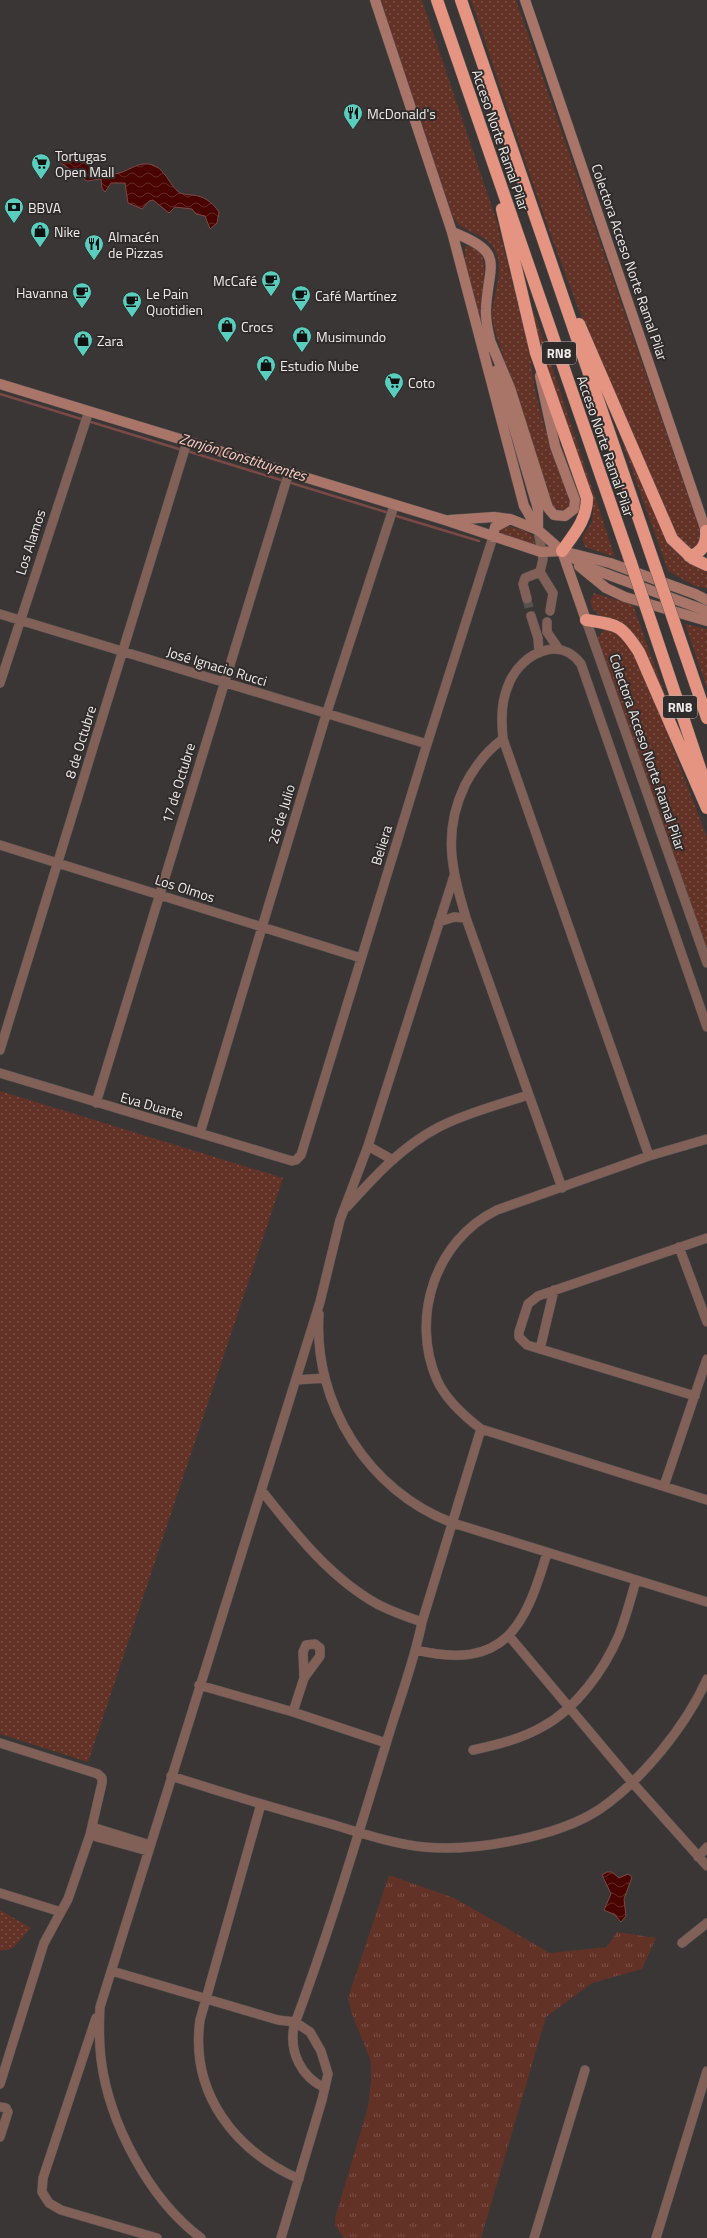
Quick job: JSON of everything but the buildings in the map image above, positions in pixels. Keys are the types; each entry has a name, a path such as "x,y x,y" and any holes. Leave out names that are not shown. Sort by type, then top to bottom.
{"highway":[{"name":"Acceso Norte Ramal Pilar","path":"437,0 631,563 707,789"},
{"name":"Acceso Norte Ramal Pilar","path":"461,0 707,718"},
{"path":"486,144 536,353 587,498 587,510 583,521 562,551"},
{"path":"553,270 583,333 672,539 689,556 707,565"},
{"path":"689,556 701,551 705,545 707,532"},
{"path":"586,620 615,624 622,628 630,639 642,660 707,808"}],"street":[{"path":"375,0 452,232 477,332 524,506 538,530 590,576 613,591 625,597 707,621"},
{"name":"Colectora Acceso Norte Ramal Pilar","path":"525,0 707,532"},
{"path":"452,232 476,243 486,252 491,262 486,315 490,343 500,385 538,509 538,530 542,559 540,572 553,593 550,611"},
{"path":"490,343 510,388 548,508 554,515 566,516 574,508 575,500 550,427 536,353"},
{"path":"0,384 86,417 187,443 288,474 392,511 445,520 541,552 562,551 610,563 695,594 707,600"},
{"name":"Los Alamos","path":"0,683 19,620 86,417"},
{"name":"8 de Octubre","path":"0,1050 187,443"},
{"name":"17 de Octubre","path":"96,1103 288,474"},
{"name":"26 de Julio","path":"200,1133 326,715 392,511"},
{"path":"445,520 494,517 510,519 538,530"},
{"path":"493,537 495,527 510,519"},
{"name":"Beliera","path":"296,1160 301,1155 427,744 493,537"},
{"path":"562,551 590,568 707,611"},
{"name":"Colectora Acceso Norte Ramal Pilar","path":"562,551 707,963"},
{"path":"527,599 523,584 525,578 540,572"},
{"name":"José Ignacio Rucci","path":"0,614 326,715 427,744"},
{"path":"531,616 538,638 539,653"},
{"path":"547,622 547,632 558,648"},
{"path":"650,1156 503,738 502,703 509,681 522,663 539,653 558,648 568,651 576,656 584,672 707,1027"},
{"path":"503,738 481,758 459,798 451,832 454,876 466,918 562,1188"},
{"name":"Los Olmos","path":"0,845 361,958"},
{"path":"157,2238 61,2210 49,2203 42,2192 43,2178 112,1971 199,1685 262,1491 320,1302 343,1211 368,1146 454,876"},
{"path":"439,922 454,917 466,918"},
{"name":"Eva Duarte","path":"0,1073 292,1161 296,1160"},
{"path":"343,1211 370,1181 413,1143 439,1127 457,1119 528,1095"},
{"path":"707,1139 650,1156 497,1210 478,1221 456,1240 445,1256 437,1272 432,1288 427,1323 430,1362 438,1381 452,1403 481,1429 707,1500"},
{"path":"368,1146 393,1160"},
{"path":"695,1396 527,1345 519,1336 520,1326 528,1304 532,1299 554,1290 707,1238"},
{"path":"679,1247 707,1322"},
{"path":"540,1349 554,1290"},
{"path":"320,1302 320,1337 325,1378 348,1436 372,1469 414,1505 431,1515 453,1523 707,1602"},
{"path":"664,1486 707,1359"},
{"path":"296,1380 325,1378"},
{"path":"325,2088 308,2077 299,2064 294,2051 292,2035 295,2022 360,1833 481,1429"},
{"path":"262,1491 294,1531 333,1570 378,1604 422,1622"},
{"path":"416,1650 432,1654 460,1655 486,1651 498,1645 518,1626 531,1602 547,1553"},
{"path":"473,1750 491,1746 531,1732 552,1721 568,1706 599,1672 611,1651 624,1621 636,1580"},
{"path":"509,1636 631,1781 707,1866"},
{"path":"293,1712 304,1678"},
{"path":"171,1776 360,1833 423,1847 457,1848 523,1838 560,1828 599,1809 631,1781 677,1731 690,1713 707,1679"},
{"path":"199,1685 293,1712 386,1743"},
{"path":"0,1743 98,1774 102,1778 91,1831 68,1899 44,1943 0,2084"},
{"path":"261,1804 205,1998 198,2035 199,2055 208,2088 217,2110 228,2126 260,2158 279,2170 299,2179"},
{"path":"91,1831 149,1848"},
{"path":"698,1857 707,1847"},
{"path":"0,1893 61,1912"},
{"path":"682,1943 707,1923"},
{"path":"112,1971 278,2020 295,2022 310,2032 321,2051 328,2074 281,2238"},
{"path":"100,2007 101,2058 110,2101 121,2129 146,2176 158,2193 175,2213 201,2238"},
{"path":"534,2238 585,2070"},
{"path":"656,2238 707,2071"},
{"path":"0,2137 4,2109"}],"green space":[{"path":"380,0 422,0 497,222 529,350 535,390 544,425 570,503 569,508 565,510 554,509 551,503 495,331 492,313 499,271 497,254 489,242 461,226 453,217"},
{"path":"471,0 516,0 699,527 699,543 695,547 689,548 676,536 587,330 548,225"},
{"path":"465,246 474,248 480,252 483,259 484,276 481,308 482,329 465,266"},
{"path":"534,312 615,557 585,547 582,538 592,522 593,510 547,375 531,315"},
{"path":"618,430 667,537 679,554 694,564 707,570 707,588 695,586 668,571"},
{"path":"503,526 519,529 530,534 533,536 535,545 500,534 499,531"},
{"path":"594,593 633,605 685,750 637,642 600,616 593,609 590,602"},
{"path":"685,624 707,629 707,688"},
{"path":"606,628 615,629 630,645 646,678 707,837 707,951 598,646 598,637"},
{"path":"0,1091 283,1178 88,1762 0,1734"},
{"path":"389,1875 454,1898 550,1953 607,1947 617,1932 656,1938 642,1969 592,1983 546,2017 481,2238 344,2238 335,2225 335,2218 368,2107 371,2081 371,2061 352,2014 348,1998"},
{"path":"0,1910 31,1928 13,1948 0,1951"}],"water":[{"path":"70,153 102,172 114,174 144,164 155,166 163,172 172,186 180,193 204,198 211,202 219,212 217,223 210,229 205,216 196,214 192,209 175,207 169,213 153,200 149,201 142,209 128,203 125,183 111,183 105,192 102,188 101,179 87,181 57,160 63,154"},
{"path":"607,1872 612,1872 619,1878 628,1874 632,1877 624,1899 626,1916 621,1922 615,1915 604,1910 611,1894 602,1875"}],"waterway":[{"name":"Zanjón Constituyentes","path":"0,394 182,450"},
{"name":"Zanjón Constituyentes","path":"187,451 284,481"},
{"name":"Zanjón Constituyentes","path":"288,482 389,513"},
{"name":"Zanjón Constituyentes","path":"393,515 479,541"}],"tunnel":[{"path":"527,599 531,616"}],"place":[{"name":"McDonald's","path":"353,130"},
{"name":"Tortugas Open Mall","path":"41,180"},
{"name":"BBVA","path":"14,224"},
{"name":"Nike","path":"40,248"},
{"name":"Almacén de Pizzas","path":"94,261"},
{"name":"McCafé","path":"271,297"},
{"name":"Havanna","path":"82,309"},
{"name":"Café Martínez","path":"301,312"},
{"name":"Le Pain Quotidien","path":"132,318"},
{"name":"Crocs","path":"227,343"},
{"name":"Musimundo","path":"302,353"},
{"name":"Zara","path":"83,357"},
{"name":"Estudio Nube","path":"266,382"},
{"name":"Coto","path":"394,399"}]}
